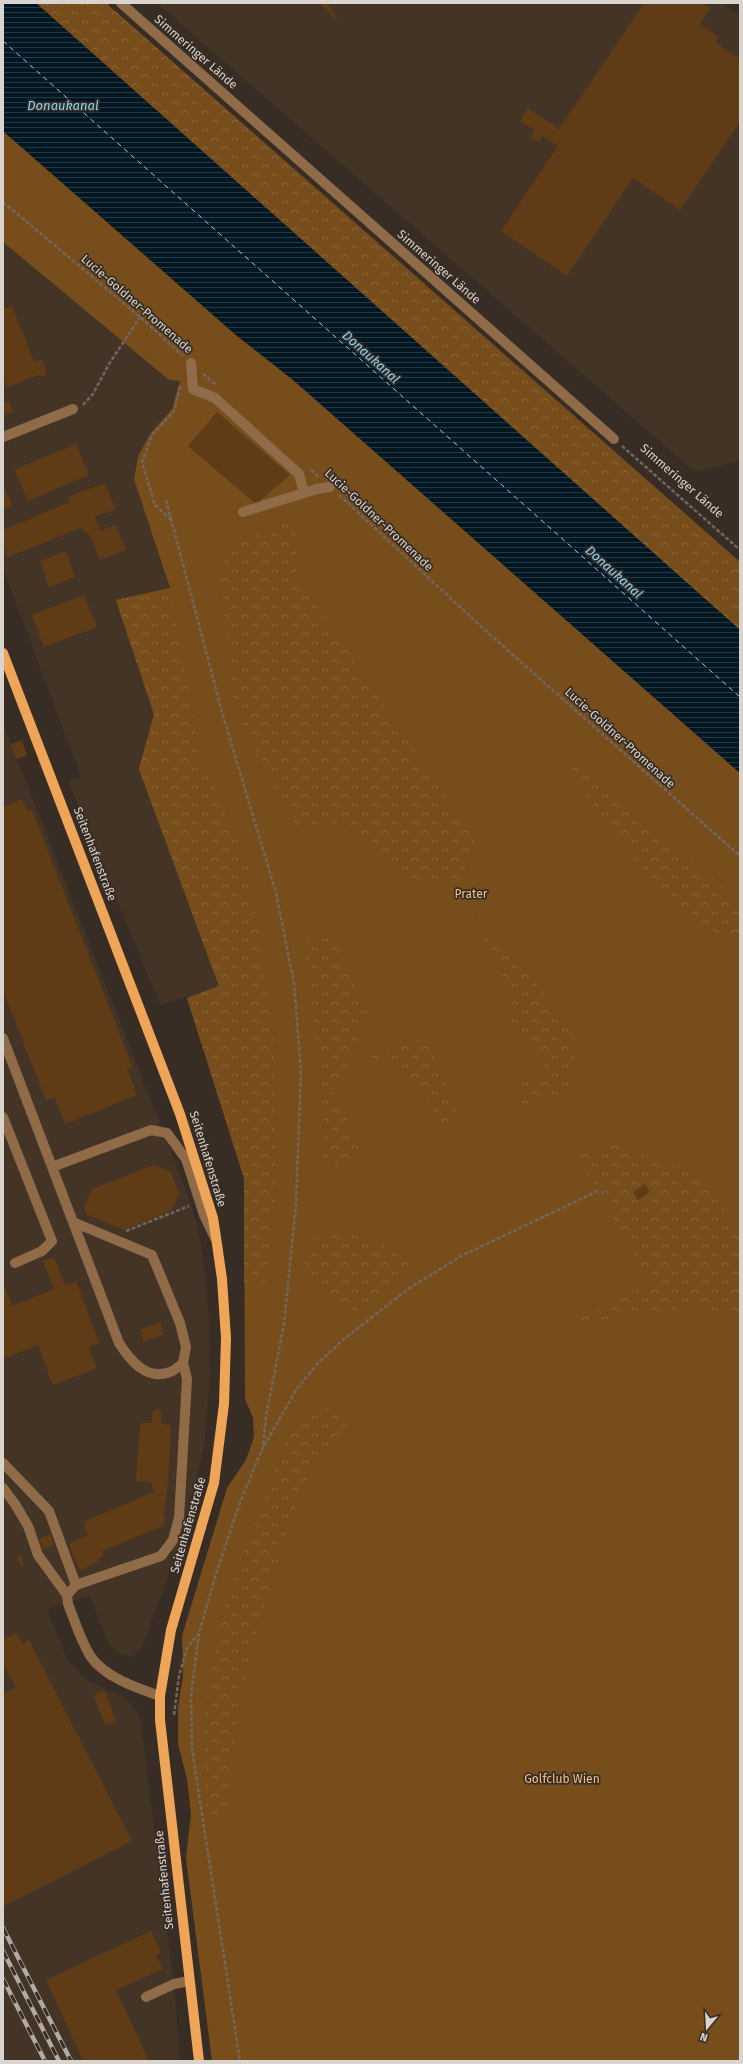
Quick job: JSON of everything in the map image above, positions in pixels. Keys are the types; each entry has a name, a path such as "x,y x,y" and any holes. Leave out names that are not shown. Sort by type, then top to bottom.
{"main road":[{"name":"Seitenhafenstraße","path":"3,653 180,1114 213,1218 222,1279 226,1338 224,1404 214,1483 171,1630 160,1696 160,1720 199,2061"}],"street":[{"name":"Simmeringer Lände","path":"121,3 614,439"},
{"path":"192,363 193,389 215,398 299,474 304,493"},
{"path":"3,437 73,409"},
{"path":"243,512 304,493 330,487"},
{"path":"3,1038 119,1343 129,1359 143,1371 156,1374 170,1372 183,1363"},
{"path":"3,1117 52,1241 42,1251 15,1263"},
{"path":"52,1167 151,1130 167,1134 186,1159 204,1215 217,1244"},
{"name":"Seitenhafenstraße","path":"67,1595 76,1585 161,1556 173,1540 179,1518 186,1379 183,1363 186,1347 180,1323 152,1255 73,1222"},
{"path":"3,1463 49,1511 76,1585"},
{"path":"3,1488 15,1504 28,1526 38,1555 67,1595 68,1604 91,1657 100,1668 131,1685 160,1696"},
{"path":"146,1997 174,1984 189,1981"}],"path":[{"name":"Lucie-Goldner-Promenade","path":"3,202 140,317 220,389"},
{"path":"73,409 83,405 93,394 109,364 140,317"},
{"path":"171,520 155,504 142,463 152,435 174,410 181,379 192,363"},
{"name":"Simmeringer Lände","path":"614,439 740,550"},
{"name":"Lucie-Goldner-Promenade","path":"307,466 486,631 740,856"},
{"path":"166,500 222,712 276,893 294,983 301,1071 296,1204 284,1324 266,1416 263,1447"},
{"path":"240,2061 192,1749 191,1696 199,1633 216,1574 235,1519 263,1447 296,1390 318,1363 344,1338 408,1289 461,1256 600,1190"},
{"path":"111,1238 193,1204"},
{"path":"160,1720 173,1719 179,1676 187,1648 199,1633"}],"shaded area":[{"path":"157,3 722,3 740,15 740,461 695,472"},
{"path":"3,242 169,380 180,381 172,409 150,434 138,456 134,479 170,589 116,600 154,714 139,769 219,987 160,1005 68,780 81,777 3,568"},
{"path":"3,723 191,1203 199,1233 204,1266 209,1318 210,1377 204,1445 187,1525 142,1648 131,1657 117,1653 108,1642 90,1596 47,1609 67,1659 85,1679 124,1697 140,1715 174,1984 180,2061 3,2061"}],"green space":[{"path":"36,3 106,3 740,562 740,630"},
{"name":"Prater","path":"3,131 236,335 292,379 740,773 740,2061 212,2061 186,1858 191,1814 187,1779 178,1744 178,1707 183,1676 182,1636 227,1488 246,1460 254,1437 253,1418 245,1399 244,1178 187,998 219,986 139,769 154,714 116,600 170,588 134,479 138,456 150,434 172,409 180,381 169,380 3,242"},
{"path":"295,518 296,573 477,844 458,882 404,880 337,823 297,828 234,708 220,570 233,546"},
{"path":"170,589 199,753 249,867 273,1038 276,1195 264,1286 244,1282 244,1178 187,998 219,986 139,769 154,714 116,600"},
{"path":"578,759 740,902 740,947 676,910 569,774"},
{"path":"468,909 546,995 576,1042 570,1091 523,1108 518,1081 546,1078 544,1058 502,1025 514,999"},
{"path":"333,938 369,1016 334,1091 359,1147 349,1172 322,1158 324,1107 304,940"},
{"path":"426,1037 457,1113 450,1135 409,1075 369,1055"},
{"path":"611,1144 698,1173 740,1232 740,1320 694,1306 566,1326 652,1282 593,1183 575,1158"},
{"path":"356,1229 417,1266 355,1313 302,1271 315,1237"},
{"path":"328,1407 352,1416 314,1468 297,1500 259,1622 238,1706 226,1812 208,1816 203,1722 224,1606 293,1423"}],"water":[{"name":"Donaukanal","path":"3,3 36,3 740,630 740,773 292,379 236,335 3,131"}],"building":[{"path":"320,3 327,3 337,18 336,20"},
{"path":"644,3 703,3 711,8 700,24 719,37 715,42 740,59 740,122 680,210 633,178 567,276 501,231 558,146 543,136 538,142 530,137 534,130 520,121 528,108 559,129"},
{"path":"12,306 34,362 42,359 47,374 40,377 39,375 7,387 3,377 3,309"},
{"path":"9,401 13,412 3,416 3,403"},
{"path":"217,412 290,475 256,504 188,446"},
{"path":"76,444 89,475 28,501 14,470"},
{"path":"105,483 115,509 95,517 101,531 116,525 126,550 100,560 90,535 80,528 8,557 3,545 3,530 70,502 68,497"},
{"path":"3,485 12,506 3,509"},
{"path":"66,551 75,577 49,587 40,561"},
{"path":"84,595 97,627 44,647 32,615"},
{"path":"22,740 27,756 16,759 11,744"},
{"path":"22,799 28,811 32,810 133,1068 127,1069 137,1095 65,1124 55,1097 46,1100 3,990 3,807"},
{"path":"154,1165 171,1172 179,1194 171,1211 124,1230 86,1214 84,1206 92,1189"},
{"path":"645,1184 650,1192 638,1200 633,1192"},
{"path":"54,1257 65,1285 76,1281 99,1343 88,1347 97,1368 53,1385 38,1345 3,1359 3,1283 12,1306 54,1289 43,1261"},
{"path":"160,1322 164,1334 144,1342 140,1330"},
{"path":"157,1409 162,1412 161,1424 171,1425 168,1484 164,1515 166,1521 163,1523 163,1526 102,1551 104,1556 97,1559 99,1562 80,1570 69,1544 88,1535 83,1522 154,1492 151,1482 136,1481 140,1423 152,1423 152,1413"},
{"path":"50,1534 54,1545 43,1549 39,1539"},
{"path":"20,1555 24,1566 21,1567 17,1557"},
{"path":"16,1633 22,1644 29,1640 132,1841 3,1906 3,1694 16,1687 3,1664 3,1640"},
{"path":"105,1691 116,1721 105,1725 93,1695"},
{"path":"151,1931 161,1952 156,1955 163,1969 116,1990 149,2061 83,2061 46,1980"}],"ferry route":[{"path":"3,41 740,697"}],"railway":[{"path":"3,1928 71,2061"},
{"path":"3,1951 59,2061"},
{"path":"3,1979 45,2061"}],"park label":[{"name":"Golfclub Wien","path":"562,1779"}]}
